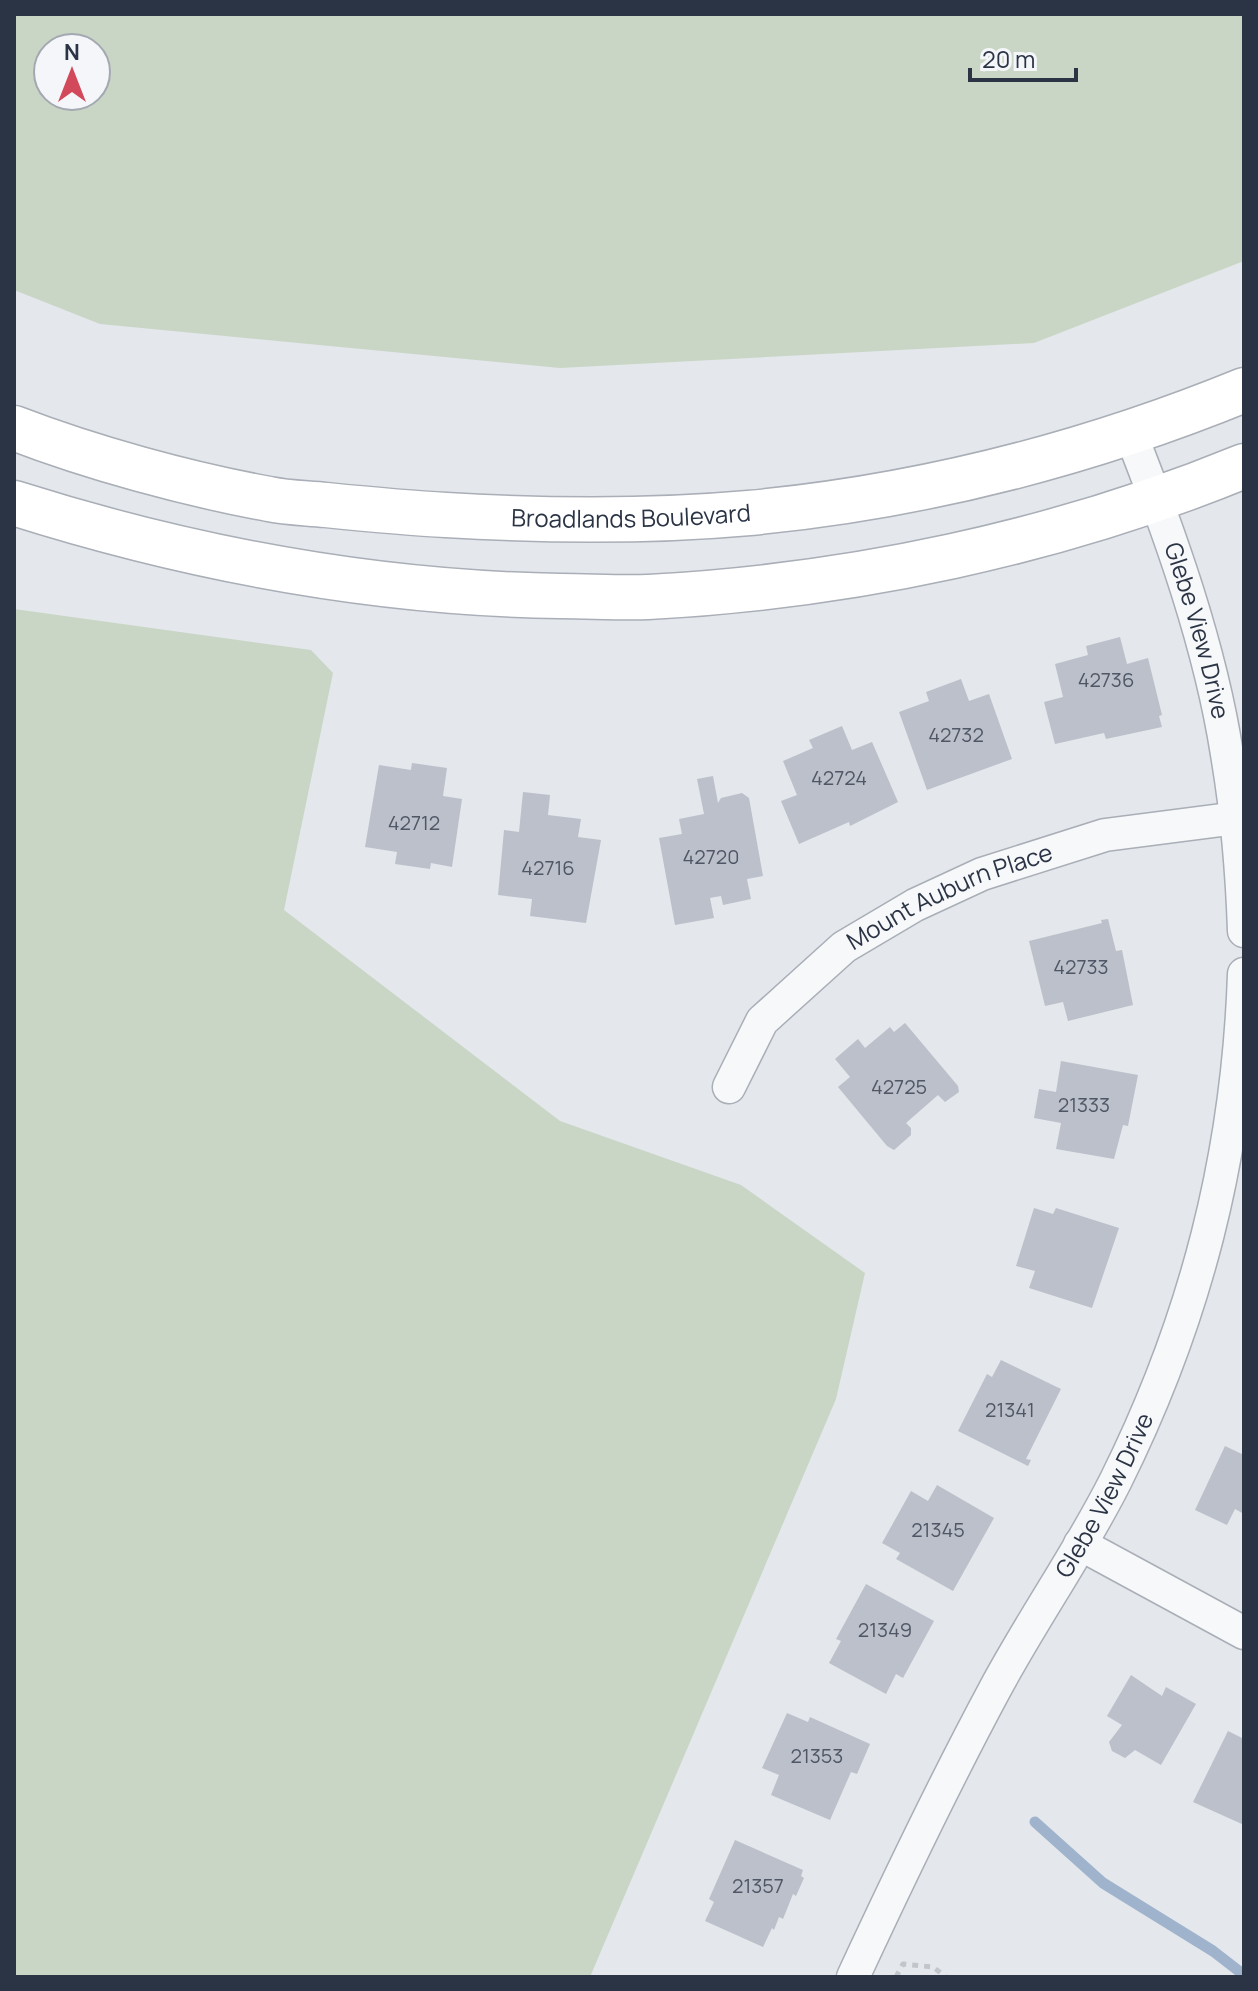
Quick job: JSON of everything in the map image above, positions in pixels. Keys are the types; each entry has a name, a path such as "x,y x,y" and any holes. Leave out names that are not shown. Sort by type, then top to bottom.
{"main road":[{"name":"Broadlands Boulevard","path":"14,428 174,478 272,500 507,519 629,519 749,513 871,497 1012,466 1130,432 1244,390"},
{"path":"14,503 179,550 281,571 496,595 646,597 765,588 901,567 1034,537 1154,501 1244,466"}],"street":[{"name":"Glebe View Drive","path":"1130,432 1199,631 1210,675 1227,751 1237,818 1244,931"},
{"name":"Mount Auburn Place","path":"729,1087 762,1021 844,947 915,905 982,874 1105,835 1237,818"},
{"name":"Glebe View Drive","path":"853,1977 930,1812 996,1686 1114,1483 1172,1353 1193,1291 1226,1160 1237,1090 1244,974"},
{"path":"1080,1544 1244,1633"}],"path":[{"path":"896,1977 903,1964 933,1967 946,1977"}],"green space":[{"path":"14,14 1244,14 1244,261 1034,343 560,368 100,324 14,290"},
{"path":"14,609 311,650 333,673 284,910 560,1121 741,1185 865,1273 836,1399 590,1977 14,1977"}],"building":[{"path":"1120,637 1127,664 1148,658 1162,727 1106,739 1104,733 1055,744 1044,702 1063,697 1055,664 1088,655 1086,646"},
{"path":"961,679 969,701 989,694 1012,759 927,790 899,712 929,701 926,692"},
{"path":"842,726 852,750 872,742 898,802 850,826 849,822 799,844 781,801 797,795 783,761 813,748 809,740"},
{"path":"412,763 447,768 443,796 462,799 452,867 431,863 430,869 395,864 397,852 365,847 379,765 411,770"},
{"path":"713,776 718,803 721,798 742,793 749,798 763,876 747,879 751,899 723,905 721,896 710,898 714,918 675,925 659,838 682,834 679,819 704,814 697,779"},
{"path":"523,792 550,795 548,815 581,819 578,837 601,840 586,923 530,916 532,899 498,895 504,830 519,832"},
{"path":"1108,919 1116,951 1122,950 1133,1005 1068,1021 1063,1002 1045,1006 1029,941"},
{"path":"905,1023 958,1086 959,1092 945,1102 938,1095 906,1123 911,1128 911,1135 894,1150 887,1146 838,1087 850,1077 835,1059 858,1039 865,1048 890,1027 894,1032"},
{"path":"1061,1061 1138,1075 1128,1126 1123,1125 1114,1159 1056,1149 1061,1123 1034,1118 1039,1089 1056,1092"},
{"path":"1034,1208 1053,1214 1056,1208 1119,1228 1092,1308 1029,1288 1035,1271 1016,1266"},
{"path":"1001,1360 1061,1389 1026,1459 1031,1460 1028,1466 958,1431 987,1374 992,1377"},
{"path":"1225,1446 1244,1455 1244,1514 1235,1509 1227,1525 1195,1510"},
{"path":"937,1485 994,1518 953,1591 896,1559 900,1553 882,1543 911,1491 928,1501"},
{"path":"866,1584 934,1621 903,1678 896,1674 886,1694 829,1663 841,1641 836,1639"},
{"path":"1131,1675 1162,1696 1166,1687 1196,1704 1161,1765 1135,1750 1125,1758 1112,1751 1109,1742 1122,1725 1107,1716"},
{"path":"787,1713 808,1722 810,1717 870,1744 857,1774 851,1772 830,1820 771,1795 779,1775 762,1768"},
{"path":"1228,1731 1244,1739 1244,1825 1193,1802"},
{"path":"735,1840 803,1870 801,1876 804,1878 796,1896 793,1894 783,1919 779,1917 763,1947 705,1921 714,1902 709,1899"}],"waterway":[{"path":"1035,1822 1103,1883 1213,1951 1244,1975"}]}
